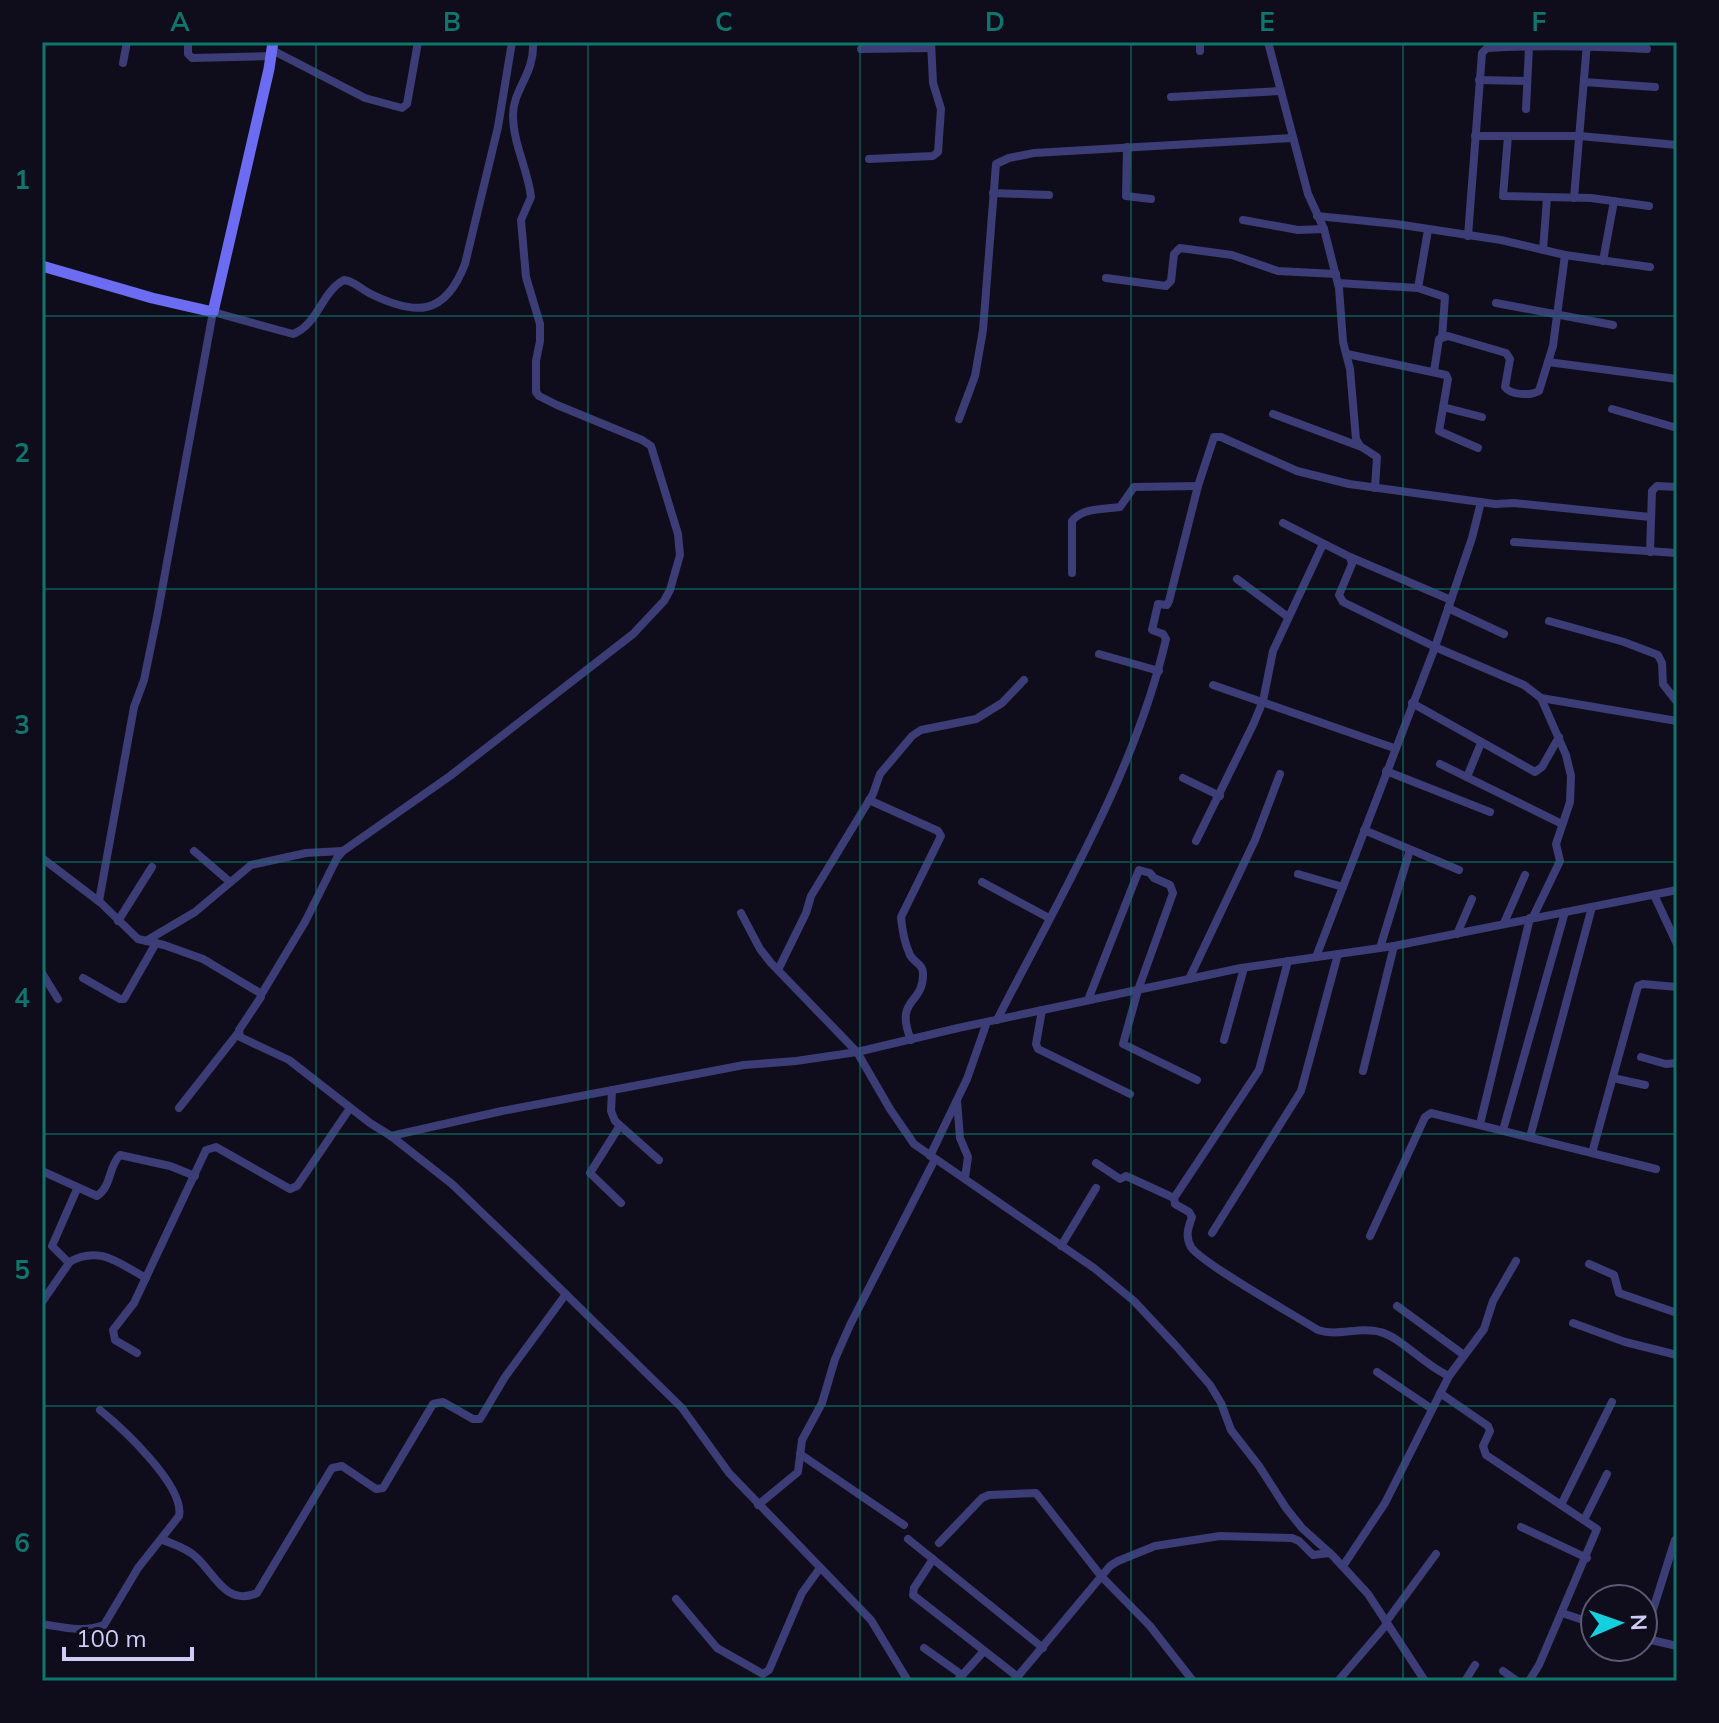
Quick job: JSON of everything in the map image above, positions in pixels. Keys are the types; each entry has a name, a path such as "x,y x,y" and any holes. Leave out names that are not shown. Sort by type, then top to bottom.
{"street":[{"path":"123,63 127,42"},
{"path":"188,42 188,54 192,58 272,49 365,98 402,108 407,104 418,42"},
{"path":"42,266 293,334 307,326 330,289 344,280 353,281 370,293 409,309 437,303 461,275 469,249 498,127 512,42"},
{"path":"179,1108 238,1033 294,942 343,851 450,776 633,634 664,601 675,577 681,549 651,446 557,405 536,392 540,324 526,277 521,223 531,197 519,156 513,116 516,100 533,64 533,42"},
{"path":"1268,42 1292,138 1324,229 1337,279 1356,439 1360,446"},
{"path":"1574,198 1587,44"},
{"path":"1468,236 1482,53 1487,48 1587,44 1647,49"},
{"path":"861,49 931,45 933,83 941,109 938,152 933,156 869,159"},
{"path":"1526,109 1529,47"},
{"path":"99,901 134,707 149,655 213,312 272,49"},
{"path":"1479,80 1527,81"},
{"path":"1584,82 1655,87"},
{"path":"1171,97 1280,91"},
{"path":"1475,136 1580,136 1677,145"},
{"path":"1508,136 1503,196 1574,198 1649,206"},
{"path":"959,419 980,355 994,167 1009,158 1034,153 1292,138"},
{"path":"1127,147 1126,196 1151,199"},
{"path":"993,193 1049,195"},
{"path":"1543,250 1547,198"},
{"path":"1603,261 1614,201"},
{"path":"1317,216 1396,224 1650,267"},
{"path":"1243,220 1298,230 1324,229"},
{"path":"1418,288 1428,230"},
{"path":"1106,278 1166,286 1171,281 1174,254 1180,248 1232,255 1278,271 1418,288 1445,297 1442,337 1434,371"},
{"path":"1442,337 1502,350 1510,359 1505,387 1511,392 1533,394 1539,391 1558,315 1565,255"},
{"path":"1496,303 1613,325"},
{"path":"1347,354 1446,375 1448,379 1439,431 1478,448"},
{"path":"1548,362 1677,379"},
{"path":"1443,407 1482,417"},
{"path":"1612,409 1677,428"},
{"path":"1273,414 1360,446 1377,457 1375,488"},
{"path":"997,1020 1128,762 1159,671 1166,636 1154,631 1152,626 1158,604 1167,605 1169,601 1211,440 1217,436 1297,471 1375,488 1481,502 1650,517"},
{"path":"1650,552 1653,488 1666,485 1677,487"},
{"path":"1072,573 1074,517 1120,507 1134,487 1198,486"},
{"path":"1316,957 1435,647 1481,502"},
{"path":"1283,523 1450,604 1504,634"},
{"path":"1514,542 1677,553"},
{"path":"1196,841 1263,701 1269,664 1323,544"},
{"path":"1350,557 1352,564 1339,595 1343,602 1435,647 1524,685 1541,698 1677,721"},
{"path":"1237,579 1288,617"},
{"path":"1549,621 1658,655 1662,663 1663,684 1677,702"},
{"path":"1099,654 1159,671"},
{"path":"778,970 811,896 869,800 880,774 916,732 976,719 1002,703 1024,680"},
{"path":"1213,685 1394,748"},
{"path":"1480,1124 1532,918 1560,861 1555,850 1570,802 1571,776 1559,737 1541,698"},
{"path":"1412,703 1535,772 1542,767 1559,737"},
{"path":"1467,777 1481,743"},
{"path":"1440,764 1562,824"},
{"path":"1386,771 1490,812"},
{"path":"1189,979 1255,840 1280,774"},
{"path":"1183,778 1220,796"},
{"path":"869,800 938,831 941,836 901,917 911,957 921,965 924,973 905,1013 904,1023 911,1040"},
{"path":"1364,830 1459,870"},
{"path":"1380,948 1410,850"},
{"path":"194,851 230,882"},
{"path":"83,978 124,999 151,942 195,912 246,869 257,863 306,853 343,851"},
{"path":"42,858 99,901 138,939 203,959 261,995"},
{"path":"118,921 152,867"},
{"path":"1088,1000 1141,869 1151,873 1154,878 1170,885 1173,893 1138,990 1123,1044 1197,1080"},
{"path":"1298,874 1343,887"},
{"path":"1504,923 1525,875"},
{"path":"982,882 1049,918"},
{"path":"391,1136 744,1065 857,1052 1244,968 1394,946 1677,890"},
{"path":"1654,895 1677,944"},
{"path":"1457,934 1472,899"},
{"path":"1530,1137 1592,907"},
{"path":"1503,1130 1565,912"},
{"path":"741,913 760,949 857,1052 914,1144 1094,1268 1134,1301 1177,1347 1210,1385 1231,1430 1286,1508 1368,1594 1425,1681"},
{"path":"1363,1071 1394,946"},
{"path":"1212,1233 1301,1091 1338,954"},
{"path":"1288,961 1259,1070 1174,1198 1175,1204 1192,1217 1186,1231 1190,1245 1209,1263 1318,1330 1329,1333 1384,1333 1449,1376"},
{"path":"1224,1040 1244,968"},
{"path":"42,973 58,999"},
{"path":"1592,1153 1638,986 1677,987"},
{"path":"1042,1010 1036,1044 1038,1049 1130,1094"},
{"path":"758,1505 798,1472 805,1432 822,1403 835,1359 859,1303 932,1158 975,1059 987,1022"},
{"path":"238,1033 240,1037 289,1060 452,1184 566,1294 682,1408 729,1473 871,1620 908,1681"},
{"path":"1641,1057 1666,1064 1677,1063"},
{"path":"1613,1078 1645,1085"},
{"path":"612,1090 611,1111 619,1127 659,1160"},
{"path":"957,1101 960,1138 968,1157 965,1178"},
{"path":"137,1353 115,1340 113,1330 134,1303 206,1150 213,1146 285,1188 294,1188 350,1108"},
{"path":"1370,1236 1428,1114 1434,1112 1656,1169"},
{"path":"619,1127 590,1173 621,1203"},
{"path":"42,1171 92,1196 100,1195 107,1188 115,1160 123,1155 170,1166 195,1176"},
{"path":"1096,1163 1120,1179 1126,1176 1174,1198"},
{"path":"1061,1246 1096,1188"},
{"path":"69,1262 52,1246 77,1189"},
{"path":"42,1302 69,1262 87,1254 102,1255 146,1278"},
{"path":"1343,1566 1383,1506 1449,1376 1484,1329 1493,1301 1516,1261"},
{"path":"1589,1264 1614,1275 1619,1293 1677,1313"},
{"path":"161,1539 195,1556 224,1590 245,1596 257,1593 332,1468 342,1466 376,1489 383,1488 433,1404 443,1402 473,1419 480,1419 505,1377 566,1294"},
{"path":"1397,1306 1464,1355"},
{"path":"1573,1323 1635,1345 1677,1355"},
{"path":"1377,1372 1432,1409"},
{"path":"1440,1393 1488,1426 1490,1431 1483,1446 1486,1455 1598,1531 1529,1681"},
{"path":"1561,1505 1612,1402"},
{"path":"42,1624 78,1629 104,1625 138,1568 179,1516 180,1502 140,1446 100,1410"},
{"path":"800,1454 904,1525"},
{"path":"1584,1520 1607,1474"},
{"path":"939,1543 982,1498 1036,1493 1101,1576 1150,1626 1193,1681"},
{"path":"1521,1527 1587,1558"},
{"path":"933,1559 914,1588 913,1595 1016,1679 1113,1563 1150,1547 1220,1536 1292,1538 1313,1555 1330,1553"},
{"path":"908,1539 1043,1648"},
{"path":"1659,1589 1675,1540"},
{"path":"1338,1681 1387,1623 1436,1554"},
{"path":"676,1599 717,1648 763,1674 769,1670 802,1593 820,1568"},
{"path":"1562,1613 1579,1619"},
{"path":"924,1648 960,1678 984,1651"},
{"path":"1465,1681 1475,1665"},
{"path":"1503,1671 1517,1681"}]}
